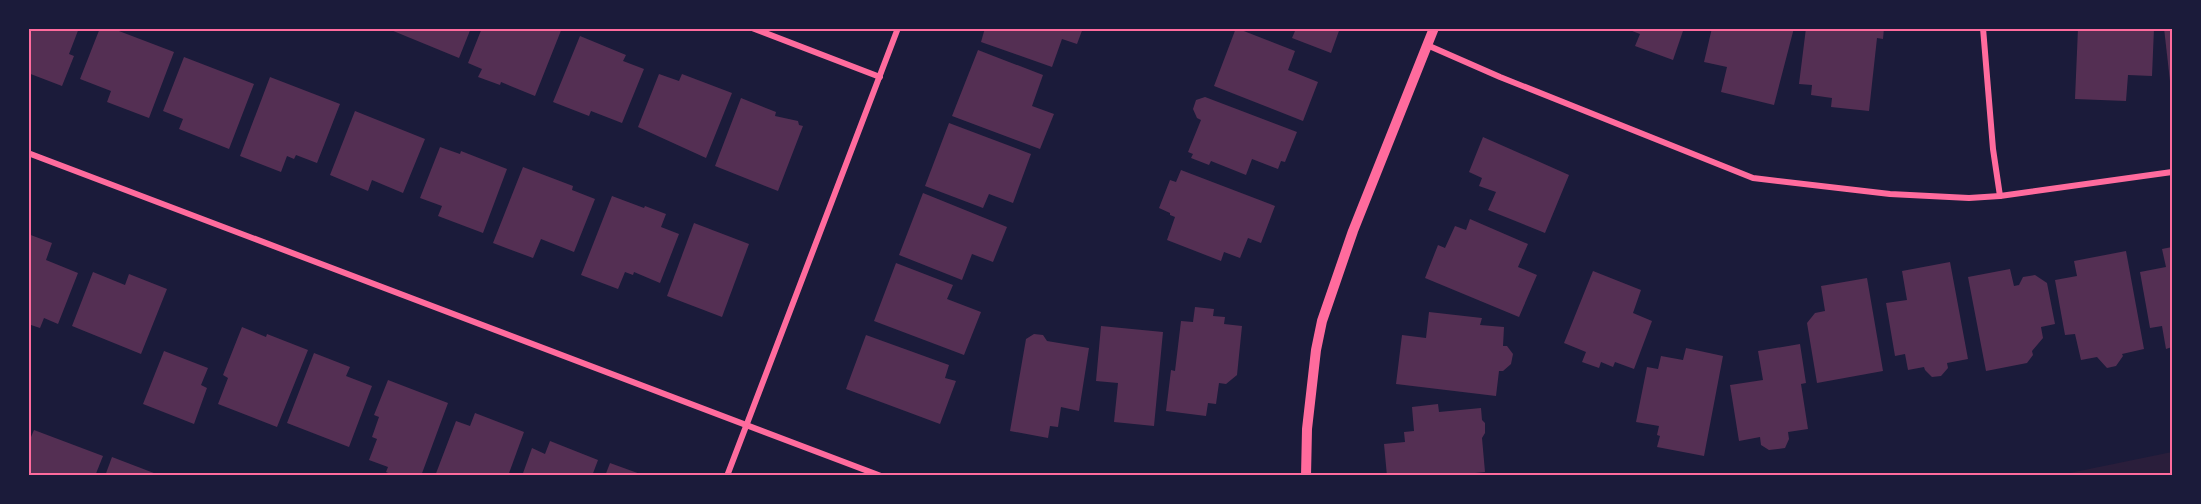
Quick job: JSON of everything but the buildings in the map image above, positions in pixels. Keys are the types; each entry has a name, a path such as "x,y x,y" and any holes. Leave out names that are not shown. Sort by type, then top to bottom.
{"street":[{"path":"752,28 880,77"},
{"path":"727,476 898,28"},
{"path":"1305,476 1307,429 1316,350 1322,321 1353,231 1434,28"},
{"path":"1983,28 1993,149 2000,196"},
{"path":"1427,45 1500,77 1753,178 1939,198 2000,196 2172,172"},
{"path":"28,153 881,476"}],"shaded area":[{"path":"2172,452 2172,475 2060,475"}]}
